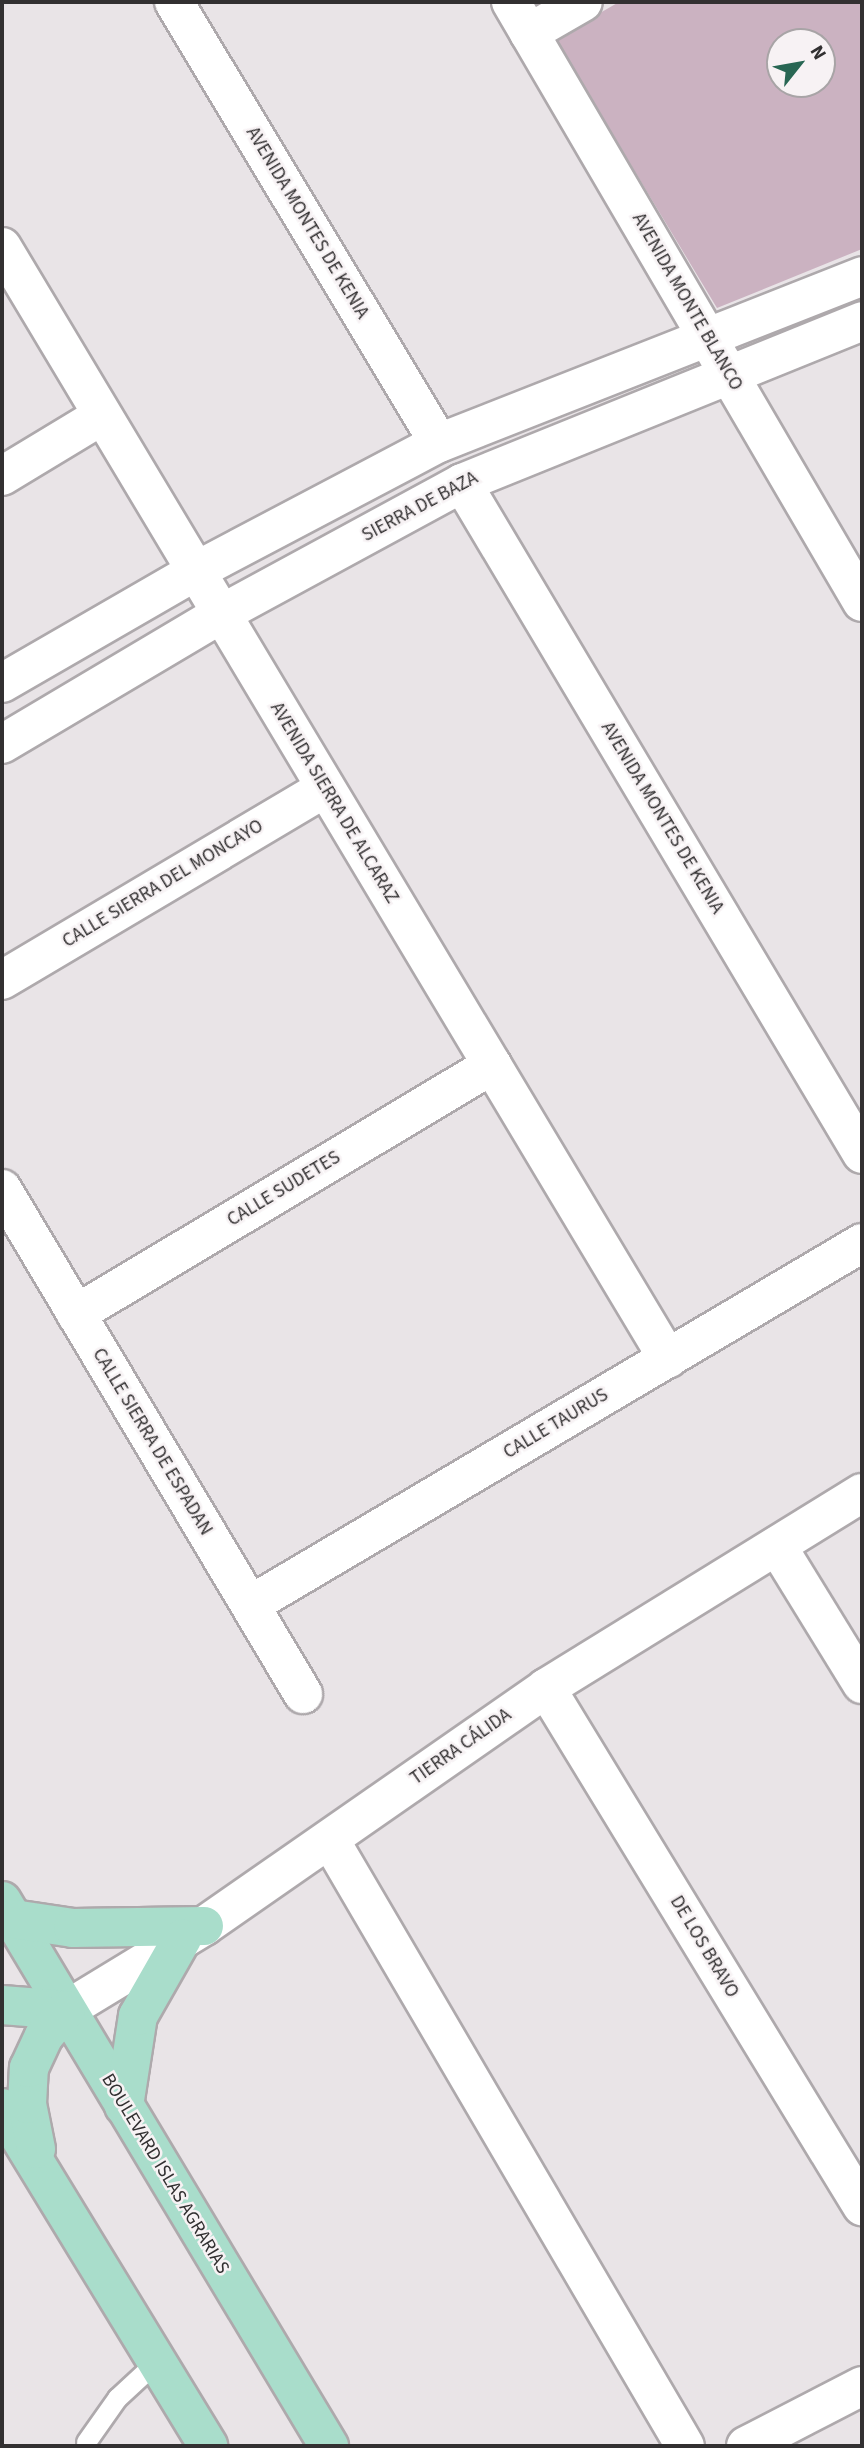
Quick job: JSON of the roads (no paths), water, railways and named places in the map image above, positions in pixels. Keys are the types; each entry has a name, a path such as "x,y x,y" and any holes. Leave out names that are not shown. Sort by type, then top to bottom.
{"main road":[{"path":"7,1910 72,1928 193,1933"},
{"name":"BOULEVARD ISLAS AGRARIAS","path":"7,1910 329,2446"},
{"path":"124,2106 138,2016 193,1933"},
{"path":"2,2005 66,2010"},
{"path":"40,2170 27,2104 29,2068 44,2036 66,2010"},
{"path":"2,2108 208,2446"}],"street":[{"name":"AVENIDA MONTES DE KENIA","path":"174,2 439,443"},
{"path":"520,17 583,2"},
{"name":"AVENIDA MONTE BLANCO","path":"520,17 862,602"},
{"name":"AVENIDA SIERRA DE ALCARAZ","path":"2,247 194,572 668,1359"},
{"path":"2,683 194,572 439,443 862,276"},
{"name":"SIERRA DE BAZA","path":"2,744 221,614 462,482 862,321"},
{"path":"2,476 101,416"},
{"name":"AVENIDA MONTES DE KENIA","path":"462,482 862,1154"},
{"name":"CALLE SIERRA DEL MONCAYO","path":"2,980 325,788"},
{"name":"CALLE SUDETES","path":"76,1314 492,1065"},
{"name":"CALLE SIERRA DE ESPADAN","path":"2,1189 303,1694"},
{"name":"CALLE TAURUS","path":"250,1605 862,1243"},
{"name":"TIERRA CÁLIDA","path":"66,2010 193,1933 546,1688 862,1493"},
{"path":"777,1546 862,1684"},
{"name":"DE LOS BRAVO","path":"546,1688 862,2206"},
{"path":"330,1840 685,2446"},
{"path":"746,2446 862,2386"}],"lane":[{"path":"85,2445 117,2398 156,2362"}]}
